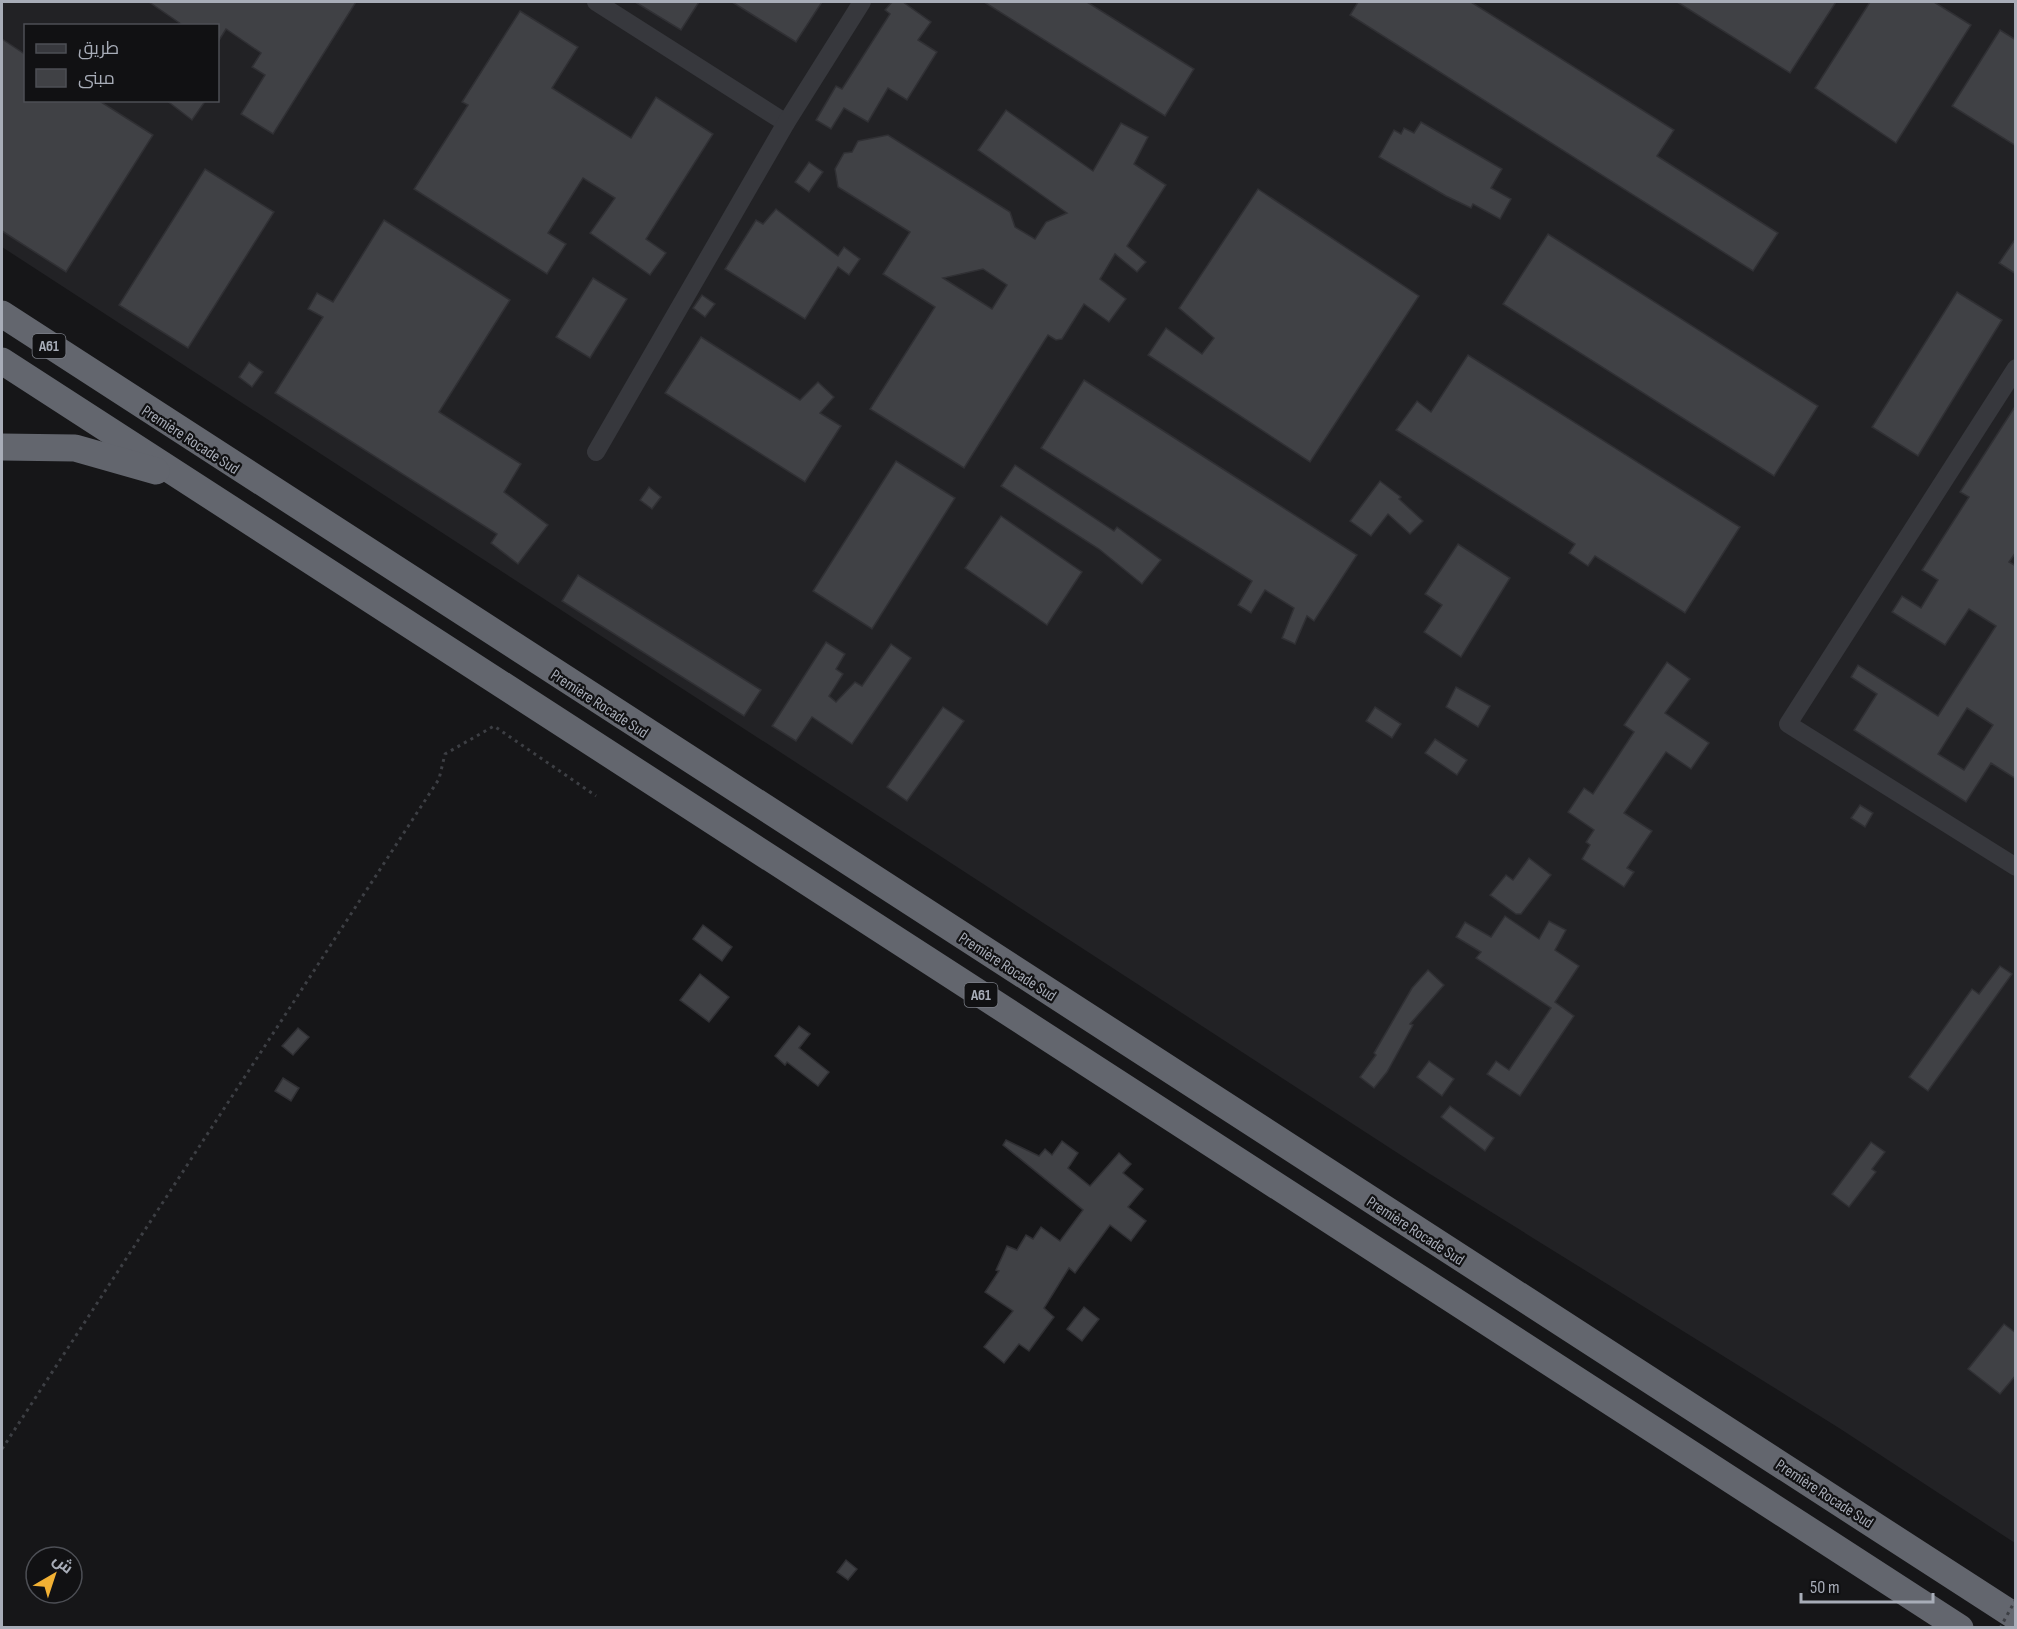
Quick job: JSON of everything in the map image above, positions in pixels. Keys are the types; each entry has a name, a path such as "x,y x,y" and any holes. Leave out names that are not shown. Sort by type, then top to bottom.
{"highway":[{"name":"Première Rocade Sud","path":"2,314 2016,1617"},
{"name":"A61","path":"2,362 1960,1628"},
{"path":"2,447 75,448 144,469 175,474"}],"street":[{"path":"596,2 786,123"},
{"path":"596,452 786,123 862,2"},
{"path":"2016,368 1788,724 2016,867"}],"path":[{"path":"2,1449 439,779 445,754 494,726 596,796"},
{"path":"2000,1628 2016,1599"}],"shaded area":[{"path":"2,2 2015,2 2015,1543 1839,1428 1430,1174 2,247"}],"building":[{"path":"149,2 356,2 273,134 241,114 265,75 252,67 261,53 226,29 219,40 219,24 181,24"},
{"path":"635,2 699,2 681,30"},
{"path":"732,2 822,2 796,42"},
{"path":"892,2 903,2 931,22 918,40 937,52 907,100 888,88 868,122 844,108 831,129 816,120 836,86 842,89 890,14 885,10"},
{"path":"984,2 1087,2 1194,69 1165,116"},
{"path":"1358,2 1471,2 1674,130 1657,156 1778,233 1753,271 1350,15"},
{"path":"1677,2 1836,2 1790,73"},
{"path":"1870,2 1934,2 1971,25 1896,143 1815,88"},
{"path":"520,11 578,47 552,88 631,138 656,97 713,134 646,239 666,253 650,275 590,233 615,198 583,178 548,233 566,244 547,274 414,189 468,105 462,102"},
{"path":"2000,30 2016,40 2016,146 1952,106"},
{"path":"2,39 24,54 24,102 101,102 153,135 66,272 2,231"},
{"path":"169,102 205,102 192,120"},
{"path":"1006,110 1093,171 1121,123 1148,137 1134,164 1166,185 1127,246 1146,262 1137,272 1115,254 1100,279 1126,299 1109,322 1084,304 1062,339 1056,340 1048,335 964,468 870,409 935,307 883,274 910,232 838,187 835,169 844,153 852,152 858,141 888,135 1010,212 1015,227 1035,239 1046,222 1067,213 978,150","holes":["983,269 1007,285 992,309 943,278"]},
{"path":"1421,122 1502,169 1491,188 1511,199 1500,219 1473,204 1471,208 1446,196 1379,157 1394,130 1401,134 1404,128 1414,133"},
{"path":"809,162 823,172 809,192 795,182"},
{"path":"205,169 274,212 188,348 119,305"},
{"path":"1258,189 1419,296 1310,462 1148,355 1166,328 1202,354 1214,338 1179,308"},
{"path":"776,209 838,256 844,247 860,259 849,275 838,267 805,319 725,269 756,220 763,224"},
{"path":"384,220 510,300 439,412 521,464 504,492 548,525 518,564 491,543 497,534 275,393 323,317 308,309 317,293 333,302"},
{"path":"1548,234 1818,406 1774,476 1503,304"},
{"path":"2016,238 2016,274 1999,263"},
{"path":"593,278 627,299 590,358 556,337"},
{"path":"1957,292 2002,320 1918,456 1872,427"},
{"path":"702,295 715,304 705,317 693,308"},
{"path":"701,337 800,400 818,382 834,397 820,413 841,426 805,482 665,393"},
{"path":"1468,355 1740,527 1685,613 1595,556 1588,566 1569,553 1575,544 1396,430 1417,401 1431,412"},
{"path":"249,362 263,372 252,387 239,377"},
{"path":"1084,380 1357,555 1314,621 1307,616 1295,644 1282,638 1294,608 1265,590 1251,613 1238,605 1252,581 1041,448"},
{"path":"2016,405 2016,552 2009,562 2016,566 2016,779 1991,763 1966,802 1854,730 1877,694 1851,677 1858,665 1938,716 1996,626 1969,609 1945,645 1892,612 1902,596 1921,608 1938,580 1922,570 1969,497 1960,492","holes":["1967,708 1993,725 1964,770 1938,754"]},
{"path":"896,461 955,498 872,629 813,591"},
{"path":"1015,465 1114,531 1117,527 1161,560 1142,584 1099,549 1001,486"},
{"path":"1380,481 1401,497 1399,499 1423,521 1410,534 1388,514 1371,536 1350,521"},
{"path":"649,487 661,497 652,509 640,500"},
{"path":"1001,516 1082,572 1047,625 965,568"},
{"path":"1458,544 1510,578 1461,657 1424,632 1442,605 1425,594"},
{"path":"578,575 761,690 744,716 562,601"},
{"path":"826,642 845,654 836,669 843,674 829,696 836,702 855,682 862,686 891,644 911,658 852,744 812,717 796,741 772,726"},
{"path":"1667,662 1690,679 1665,713 1709,743 1691,769 1666,752 1624,813 1652,831 1627,868 1634,872 1624,887 1582,859 1590,845 1586,842 1594,830 1568,812 1584,788 1593,794 1634,732 1624,725"},
{"path":"1456,687 1490,706 1478,727 1446,707"},
{"path":"943,707 964,721 907,801 887,787"},
{"path":"1375,707 1401,724 1392,738 1366,721"},
{"path":"1435,739 1467,760 1457,775 1425,753"},
{"path":"1860,805 1873,813 1865,827 1851,818"},
{"path":"1529,858 1551,875 1521,914 1516,914 1490,895 1506,875 1513,880"},
{"path":"1505,916 1539,939 1549,921 1566,930 1555,950 1579,966 1555,1002 1574,1016 1520,1096 1487,1074 1496,1061 1509,1070 1551,1008 1476,958 1481,952 1456,937 1465,922 1491,937"},
{"path":"703,925 732,947 722,961 693,939"},
{"path":"2000,966 2012,974 1928,1091 1909,1077 1972,989 1979,994"},
{"path":"1428,970 1444,985 1410,1024 1413,1025 1387,1072 1374,1088 1360,1077 1376,1055 1374,1053 1412,988"},
{"path":"700,974 729,997 709,1022 680,1000"},
{"path":"799,1026 810,1034 799,1048 829,1072 818,1086 787,1062 785,1065 775,1056"},
{"path":"298,1028 309,1037 293,1055 282,1046"},
{"path":"1429,1061 1454,1079 1442,1096 1417,1077"},
{"path":"283,1078 299,1088 291,1101 275,1091"},
{"path":"1450,1106 1494,1138 1485,1151 1441,1117"},
{"path":"1006,1140 1039,1156 1045,1149 1052,1155 1062,1141 1078,1153 1068,1168 1090,1186 1119,1153 1131,1164 1123,1173 1143,1189 1128,1207 1146,1221 1131,1241 1110,1225 1075,1273 1069,1268 1044,1308 1054,1317 1029,1351 1019,1344 1004,1363 984,1347 1013,1311 985,1292 999,1271 996,1270 1007,1246 1017,1250 1026,1235 1033,1239 1041,1227 1060,1241 1083,1210 1003,1145"},
{"path":"1871,1142 1885,1152 1872,1169 1876,1172 1849,1207 1832,1194"},
{"path":"1084,1307 1099,1319 1082,1341 1067,1329"},
{"path":"2004,1324 2016,1333 2016,1375 2000,1394 1968,1369"},
{"path":"846,1560 857,1569 848,1580 837,1572"}]}
